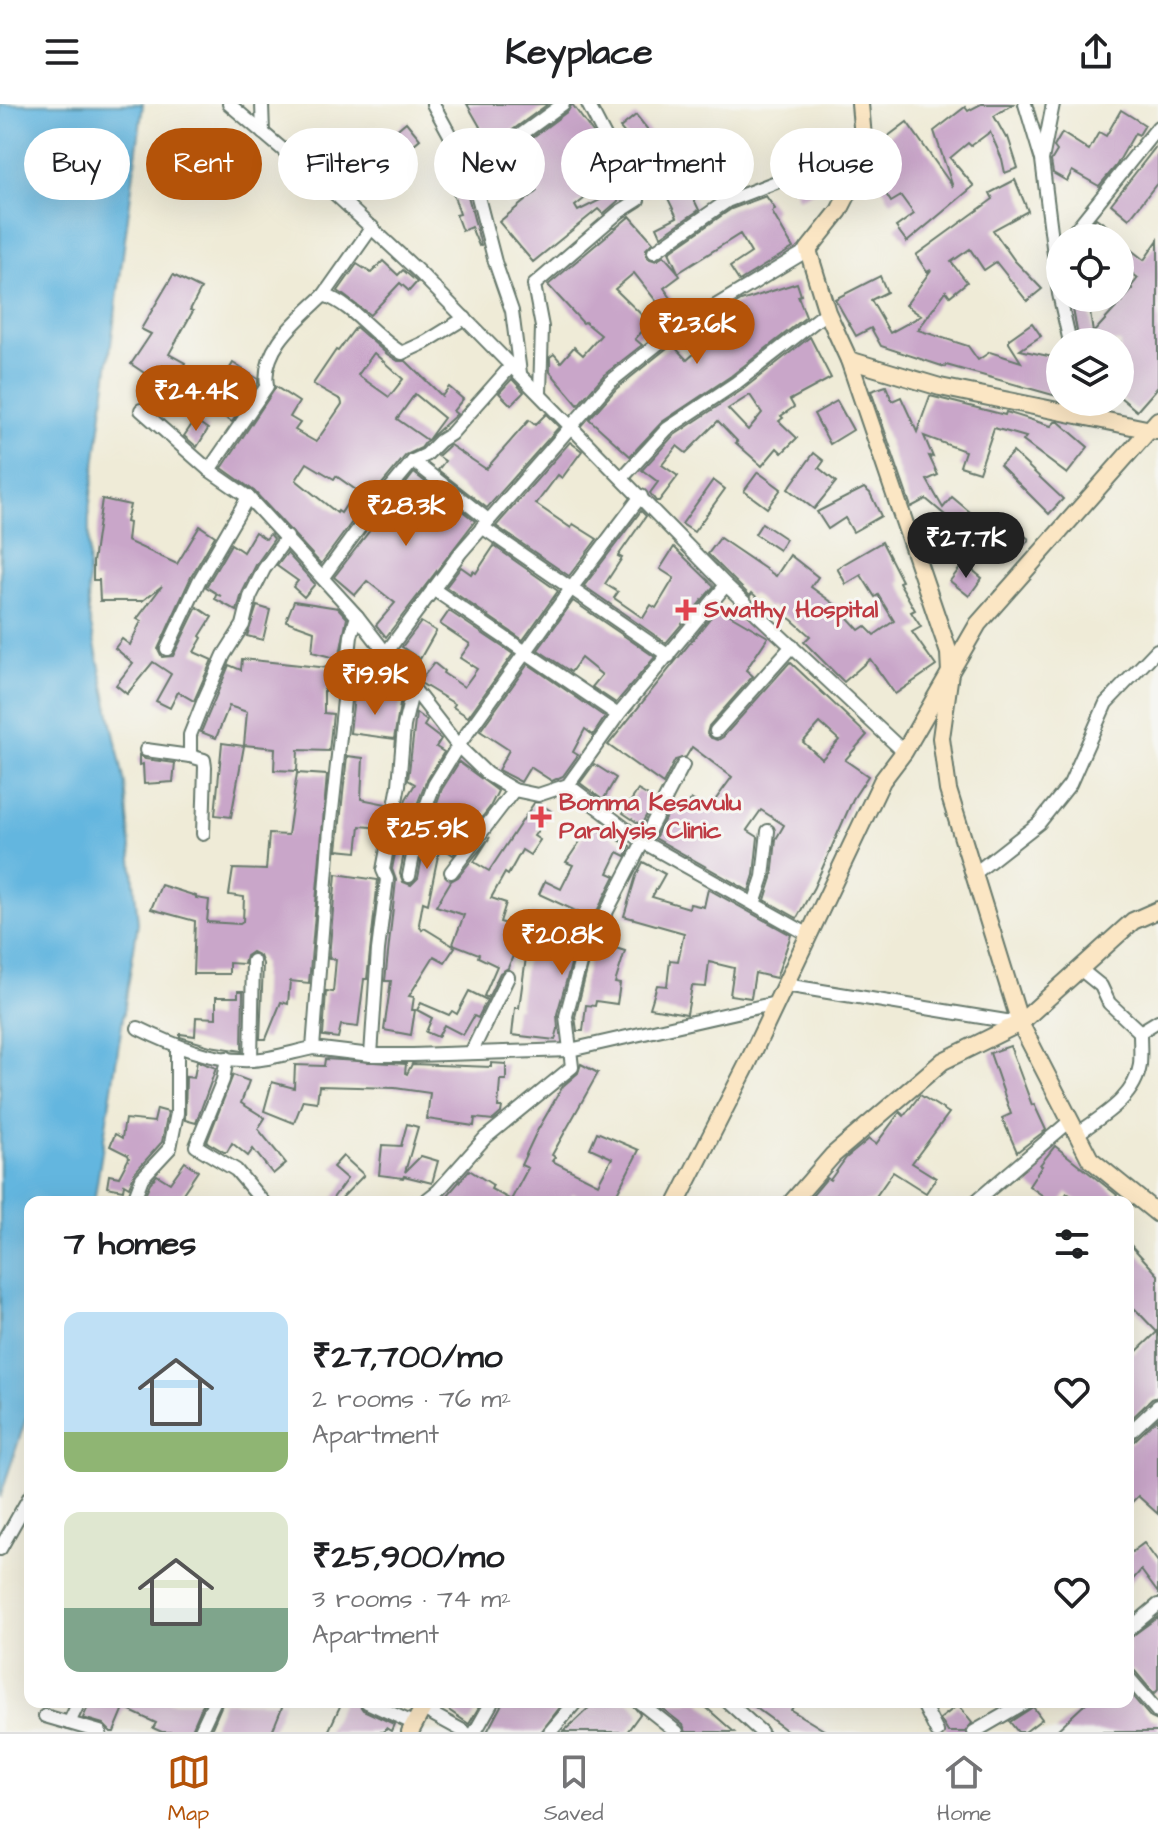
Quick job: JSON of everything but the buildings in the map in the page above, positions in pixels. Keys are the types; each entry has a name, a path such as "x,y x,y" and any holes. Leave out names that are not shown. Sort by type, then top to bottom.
{"street":[{"path":"229,104 372,227 540,393 726,585 904,752"},
{"path":"262,104 263,133"},
{"path":"433,104 446,128"},
{"path":"530,128 563,104"},
{"path":"540,393 542,327 534,285 619,212 638,200 588,104"},
{"path":"386,653 485,524 610,382 674,331 808,250 839,211 865,160 860,104"},
{"path":"1025,104 1042,160 1052,224"},
{"path":"1042,160 1053,104"},
{"path":"1080,224 1158,127"},
{"path":"654,252 727,201 770,184"},
{"path":"323,577 413,461 426,455 451,434 516,369 512,311 478,200"},
{"path":"209,470 267,386 265,373 281,337 324,295 372,227"},
{"path":"808,250 827,312 849,360 949,653 950,673 941,738 948,790 1020,1023 1090,1159 1124,1196"},
{"path":"324,295 350,310 386,344 402,353 465,318"},
{"path":"623,477 667,429 736,383 827,312"},
{"path":"849,360 940,387 1046,404"},
{"path":"141,410 209,470 248,497 357,616 458,746 487,774 514,790 538,795 568,785 618,715 726,585"},
{"path":"680,1196 882,781 904,752 978,624 1156,427 1111,416"},
{"path":"413,461 485,524 570,590 669,656"},
{"path":"409,876 419,825 429,798 458,746 641,496"},
{"path":"167,649 199,581 248,497"},
{"path":"190,756 190,735 204,700 224,655 243,625 250,597 264,569 287,537"},
{"path":"433,589 618,715"},
{"path":"313,1048 330,829 351,636 357,616"},
{"path":"716,731 792,646"},
{"path":"974,874 1039,823 1070,784 1106,703 1157,650"},
{"path":"371,1055 378,950 387,879 383,870 399,785 404,726 413,688"},
{"path":"146,750 204,760 203,834"},
{"path":"597,930 683,765"},
{"path":"568,785 643,842 809,935"},
{"path":"451,872 514,790"},
{"path":"754,904 763,877 768,831"},
{"path":"797,1196 833,1155 943,1061 1020,1023 1133,921 1158,910"},
{"path":"432,1196 485,1138 572,1067 566,1016 582,956"},
{"path":"251,1060 253,961"},
{"path":"983,1196 1074,1128 1119,1104 1135,1081 1140,1065 1140,1032 1109,1003 1101,986 1080,969"},
{"path":"471,1053 508,977"},
{"path":"785,985 1020,1023"},
{"path":"138,1028 177,1046 209,1056 251,1060 313,1048 371,1055 570,1050 776,1003"},
{"path":"1140,1032 1158,1021"},
{"path":"135,1196 142,1178 170,1148 177,1113 177,1046"},
{"path":"227,1058 223,1080 196,1146 236,1170 258,1196"},
{"path":"1134,1201 1158,1214"},
{"path":"1134,1428 1158,1406"},
{"path":"1146,1417 1158,1426"},
{"path":"0,1549 24,1507"},
{"path":"1134,1625 1158,1605"},
{"path":"1134,1684 1158,1712"},
{"path":"69,1723 76,1708"},
{"path":"200,1732 211,1708"},
{"path":"387,1708 465,1732"},
{"path":"475,1732 489,1708"},
{"path":"550,1732 571,1708"},
{"path":"647,1708 677,1732"},
{"path":"735,1708 761,1732"},
{"path":"744,1715 749,1708"},
{"path":"925,1708 937,1732"},
{"path":"974,1732 1016,1708"},
{"path":"45,1716 100,1732"}],"water":[{"path":"0,104 143,104 89,510 88,612 125,784 138,923 95,1196 24,1196 24,1424 0,1498"}],"place":[{"name":"Swathy Hospital","path":"686,610"},
{"name":"Bomma Kesavulu Paralysis Clinic","path":"541,817"}]}
